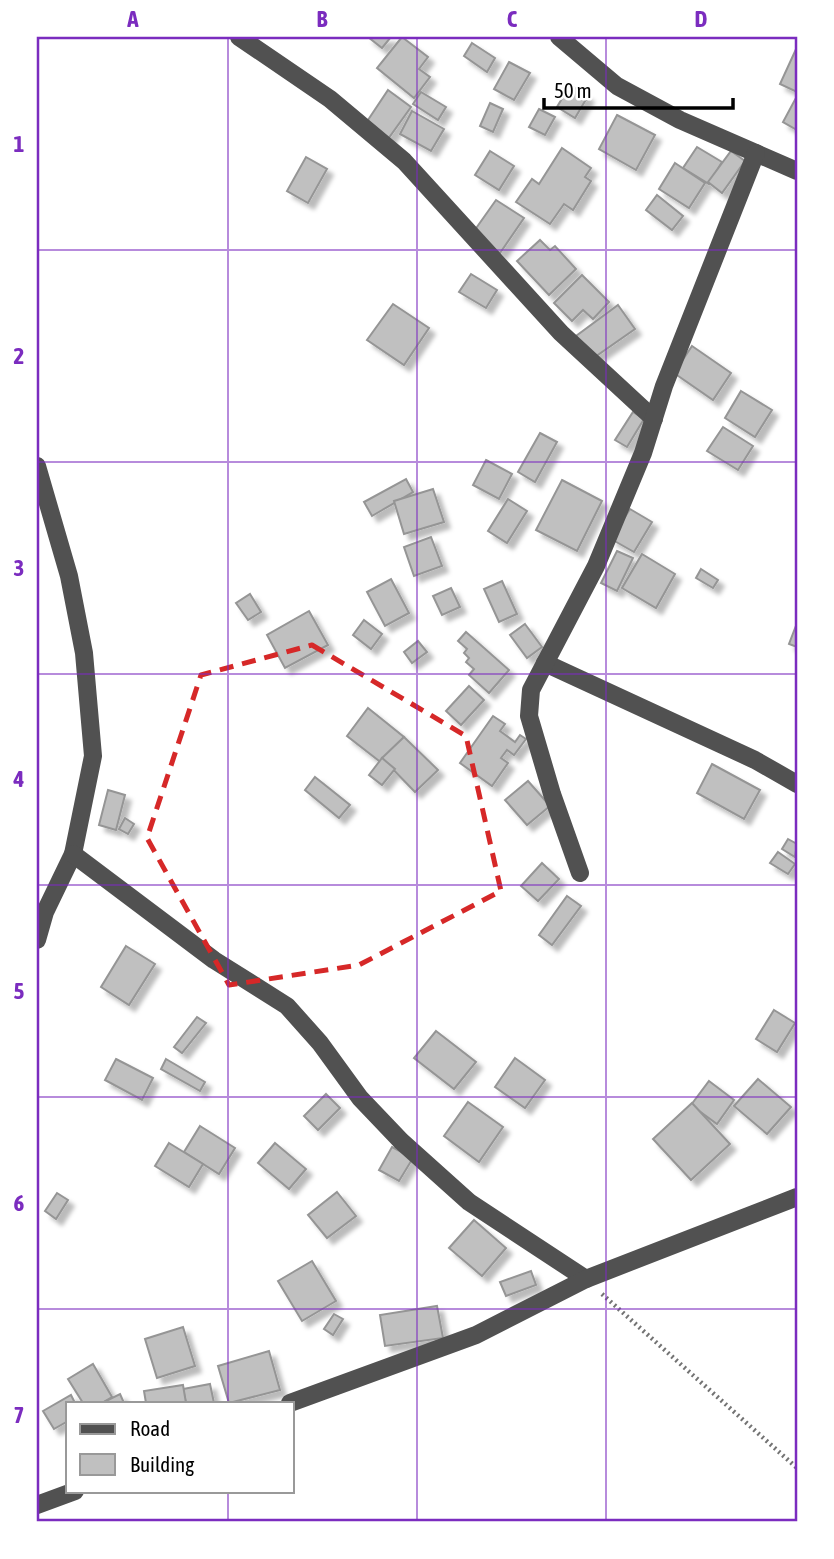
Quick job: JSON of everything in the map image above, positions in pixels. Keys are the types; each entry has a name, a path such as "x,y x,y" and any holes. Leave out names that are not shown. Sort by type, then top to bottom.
{"street":[{"path":"239,37 330,99 404,161 561,333 654,419"},
{"path":"559,37 617,86 680,120 797,171"},
{"path":"580,873 552,794 529,716 531,690 596,566 643,453 756,153"},
{"path":"37,466 69,576 85,666 93,756 72,854 44,912 37,940"},
{"path":"545,663 755,760 797,784"},
{"path":"72,854 214,960 287,1006 320,1043 360,1098 411,1150 469,1202 586,1279"},
{"path":"293,1402 476,1335 586,1279 797,1197"},
{"path":"37,1505 72,1492"}],"path":[{"path":"586,1279 797,1468"}],"highlighted area":[{"path":"312,645 466,736 501,891 359,965 229,985 147,838 201,675"}],"building":[{"path":"368,37 391,37 382,48"},
{"path":"402,37 428,57 419,69 430,77 414,98 377,68"},
{"path":"472,43 495,58 487,72 464,56"},
{"path":"797,47 797,92 780,84"},
{"path":"509,62 530,73 514,100 494,89"},
{"path":"570,85 588,96 575,118 557,107"},
{"path":"388,90 411,107 388,139 366,123"},
{"path":"421,92 446,107 438,120 413,104"},
{"path":"797,96 797,130 783,122"},
{"path":"490,103 503,109 493,132 480,126"},
{"path":"539,109 555,117 545,135 529,127"},
{"path":"412,111 444,129 431,151 400,134"},
{"path":"617,115 655,135 636,170 599,149"},
{"path":"697,147 722,162 709,184 683,168"},
{"path":"562,148 591,168 585,177 591,181 573,210 564,204 550,224 516,202 532,179 539,184"},
{"path":"490,151 514,166 499,190 475,175"},
{"path":"731,151 745,161 722,193 708,182"},
{"path":"306,157 327,169 308,203 287,191"},
{"path":"675,163 705,183 689,208 659,189"},
{"path":"657,195 683,216 672,230 646,210"},
{"path":"496,200 524,218 500,253 472,234"},
{"path":"540,240 550,250 555,246 576,269 549,295 517,261"},
{"path":"471,274 497,290 486,308 459,292"},
{"path":"582,275 609,302 593,319 583,310 572,321 554,303"},
{"path":"393,304 429,328 404,365 367,340"},
{"path":"618,305 635,329 592,359 576,336"},
{"path":"692,346 731,373 713,400 674,373"},
{"path":"741,391 772,410 755,437 725,418"},
{"path":"633,412 644,419 627,447 615,440"},
{"path":"723,427 753,446 738,470 707,451"},
{"path":"540,433 557,442 535,482 518,472"},
{"path":"486,460 512,474 499,499 473,485"},
{"path":"406,479 413,492 372,516 364,502"},
{"path":"562,480 602,501 577,551 536,530"},
{"path":"433,489 444,522 404,534 394,501"},
{"path":"508,499 527,511 507,543 488,531"},
{"path":"630,509 652,522 634,552 611,539"},
{"path":"431,537 442,566 414,576 404,547"},
{"path":"617,551 633,558 617,591 601,583"},
{"path":"642,554 675,574 656,608 622,588"},
{"path":"701,569 718,580 713,588 696,578"},
{"path":"391,579 409,613 385,626 367,592"},
{"path":"502,581 517,614 499,622 484,589"},
{"path":"451,588 460,607 442,615 433,596"},
{"path":"250,594 261,612 248,620 236,603"},
{"path":"309,611 328,645 285,668 267,635"},
{"path":"364,620 382,634 371,649 353,635"},
{"path":"797,623 797,647 789,644"},
{"path":"525,624 542,647 527,658 510,635"},
{"path":"466,632 509,670 489,693 469,675 474,669 466,662 469,658 464,653 467,649 458,641"},
{"path":"418,641 427,652 412,663 404,652"},
{"path":"469,686 484,700 461,725 446,711"},
{"path":"368,708 404,737 383,764 347,736"},
{"path":"493,716 505,724 500,731 515,742 520,735 526,739 514,755 507,750 501,758 508,763 492,786 460,763"},
{"path":"404,737 438,770 415,792 382,758"},
{"path":"382,758 395,769 382,785 369,775"},
{"path":"712,764 760,790 744,819 697,793"},
{"path":"315,777 350,805 339,818 305,790"},
{"path":"528,781 550,806 527,825 505,800"},
{"path":"108,790 125,795 116,830 99,825"},
{"path":"125,818 134,824 128,834 119,829"},
{"path":"788,839 797,844 795,857 782,849"},
{"path":"778,852 795,864 788,874 770,863"},
{"path":"542,863 559,879 538,901 521,886"},
{"path":"567,896 581,906 552,945 539,935"},
{"path":"126,946 155,964 129,1005 101,987"},
{"path":"774,1010 795,1023 777,1052 756,1039"},
{"path":"197,1017 206,1023 182,1053 174,1047"},
{"path":"436,1031 476,1062 454,1089 414,1058"},
{"path":"515,1058 545,1080 525,1108 495,1087"},
{"path":"116,1059 153,1078 142,1100 105,1080"},
{"path":"166,1059 205,1082 200,1091 161,1069"},
{"path":"758,1079 791,1107 767,1134 734,1106"},
{"path":"709,1081 734,1100 717,1124 691,1105"},
{"path":"326,1094 340,1108 318,1130 304,1116"},
{"path":"468,1102 503,1127 479,1162 444,1136"},
{"path":"692,1103 730,1144 691,1180 653,1139"},
{"path":"200,1126 235,1148 219,1174 184,1152"},
{"path":"169,1143 203,1164 189,1187 155,1166"},
{"path":"275,1143 306,1169 289,1189 258,1163"},
{"path":"392,1147 413,1158 399,1181 379,1170"},
{"path":"337,1192 356,1216 327,1238 308,1215"},
{"path":"57,1193 68,1200 56,1219 45,1211"},
{"path":"474,1220 506,1248 482,1276 449,1248"},
{"path":"312,1261 336,1301 302,1321 278,1281"},
{"path":"531,1271 536,1285 506,1296 500,1282"},
{"path":"437,1306 443,1338 385,1346 380,1315"},
{"path":"334,1314 343,1319 333,1335 324,1329"},
{"path":"183,1327 195,1366 157,1378 145,1339"},
{"path":"269,1351 280,1390 229,1402 218,1366"},
{"path":"93,1364 112,1397 104,1402 82,1402 68,1379"},
{"path":"210,1384 214,1402 186,1402 183,1389"},
{"path":"183,1385 186,1402 146,1402 144,1391"},
{"path":"120,1394 124,1402 104,1402"},
{"path":"71,1395 74,1402 66,1402 66,1422 54,1429 43,1411"}]}
